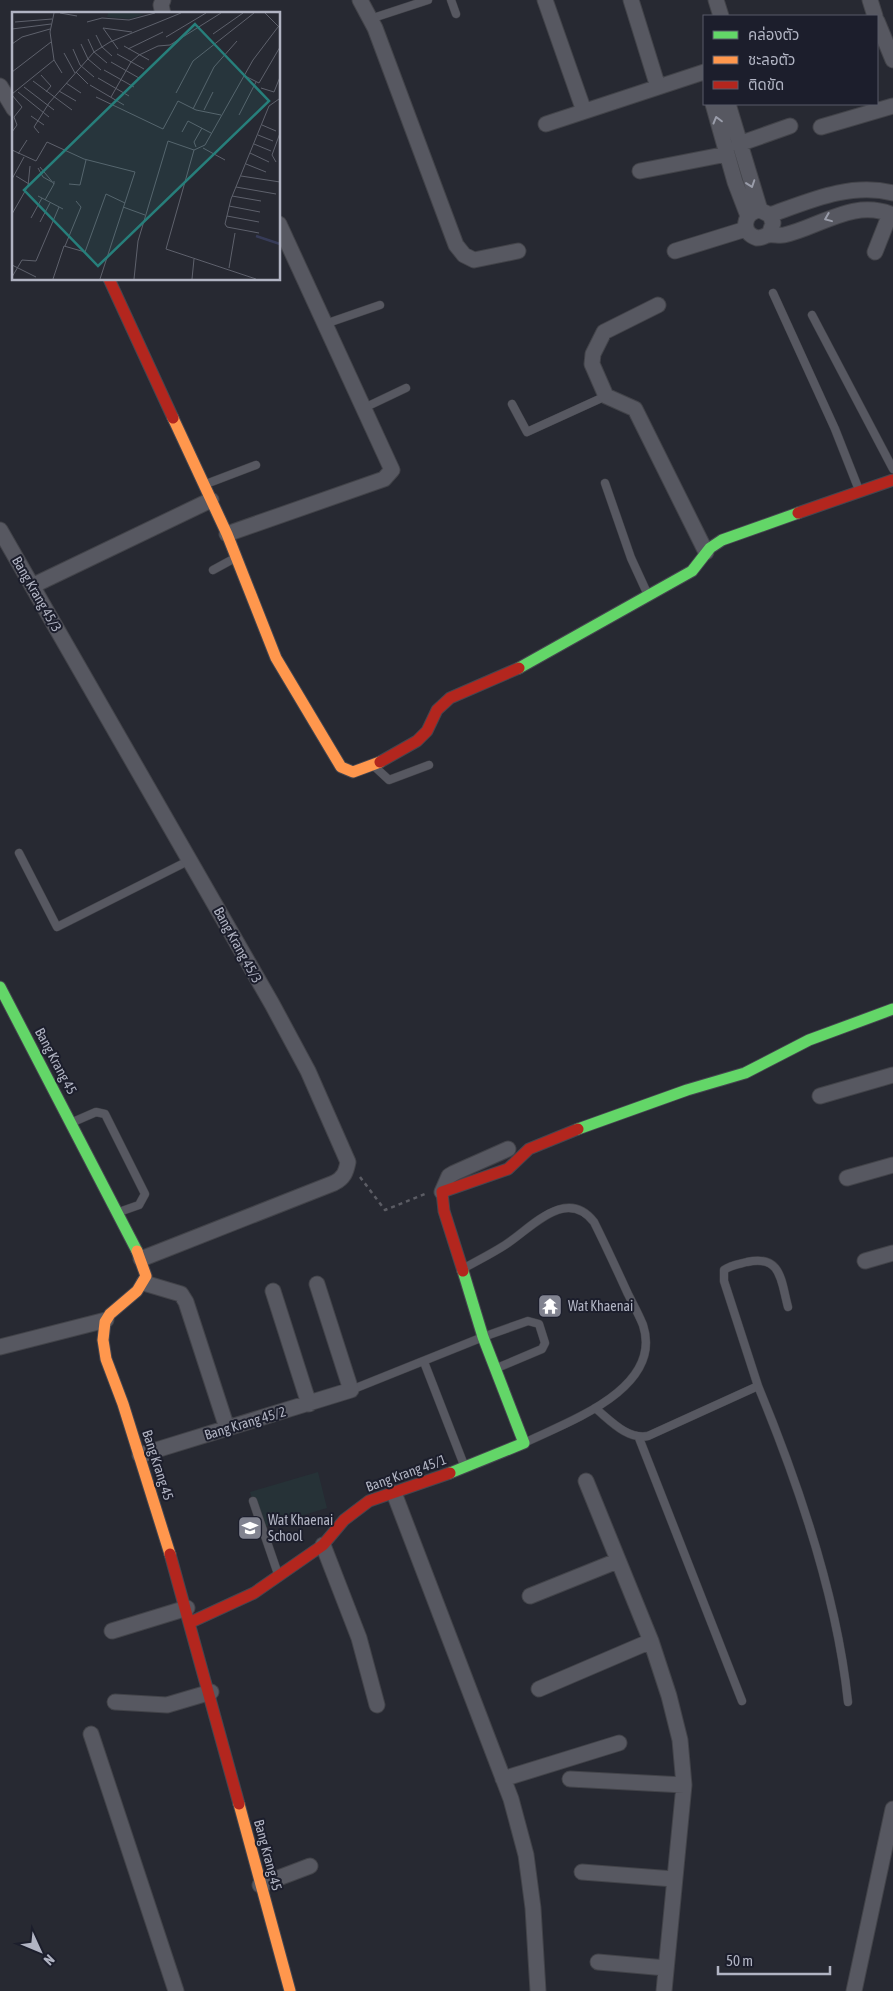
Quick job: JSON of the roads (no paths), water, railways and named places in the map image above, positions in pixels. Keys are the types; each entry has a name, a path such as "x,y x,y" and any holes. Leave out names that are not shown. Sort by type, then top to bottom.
{"street":[{"path":"163,0 161,5 163,12"},
{"path":"360,0 370,19 402,99 456,245 464,254 474,260 518,251"},
{"path":"545,0 584,111"},
{"path":"631,0 658,87"},
{"path":"716,0 721,15"},
{"path":"870,0 874,15"},
{"path":"878,26 893,60"},
{"path":"546,124 703,72"},
{"path":"0,86 12,107"},
{"path":"713,105 726,154 756,218 773,223 769,235"},
{"path":"728,105 756,218 750,235 757,238 769,235 784,235 838,214 854,211 891,215 875,252"},
{"path":"821,127 893,106"},
{"path":"739,144 790,126"},
{"path":"640,171 726,154"},
{"path":"852,190 854,211"},
{"path":"675,251 756,218 833,193 852,190 893,193"},
{"path":"227,534 384,479 389,476 392,470 280,226"},
{"path":"109,280 227,534 276,658 340,766 354,772 374,766 417,741 427,731 437,710 450,698 529,664 692,571 706,552 722,540 860,492 892,483"},
{"path":"658,306 604,332 593,354 592,364 606,396 635,409 706,552"},
{"path":"32,586 211,500"},
{"name":"Bang Krang 45/3","path":"0,530 190,860 308,1071 348,1162 347,1171 342,1179 334,1183 141,1259"},
{"name":"Bang Krang 45","path":"0,987 141,1259 146,1276 144,1283"},
{"path":"442,1189 508,1169 529,1149 554,1138 687,1090 744,1073 809,1040 893,1009"},
{"path":"820,1096 893,1075"},
{"path":"508,1149 454,1173 442,1189 444,1211 483,1337 524,1443"},
{"path":"847,1178 893,1164"},
{"path":"866,1261 893,1253"},
{"path":"0,1347 106,1320 117,1306 140,1289 144,1283 181,1294 186,1302 228,1428"},
{"path":"317,1284 351,1390"},
{"path":"273,1291 309,1404"},
{"name":"Bang Krang 45","path":"106,1320 103,1331 104,1350 140,1455 189,1615 290,1991"},
{"name":"Bang Krang 45/2","path":"140,1455 351,1390"},
{"name":"Bang Krang 45/1","path":"189,1615 254,1593 323,1545 355,1511 369,1501 465,1468 524,1443"},
{"path":"586,1481 651,1641 669,1696 680,1740 684,1785 664,1991"},
{"path":"394,1493 503,1779 526,1855 533,1908 538,1991"},
{"path":"323,1545 359,1638 377,1705"},
{"path":"530,1596 618,1561"},
{"path":"112,1631 189,1615"},
{"path":"539,1689 651,1641"},
{"path":"115,1702 167,1705 211,1692"},
{"path":"91,1734 176,1991"},
{"path":"503,1779 620,1744"},
{"path":"570,1779 684,1785"},
{"path":"854,1991 893,1809"},
{"path":"260,1884 310,1866"},
{"path":"582,1872 674,1880"},
{"path":"598,1962 666,1968"}],"lane":[{"path":"370,19 428,0"},
{"path":"451,0 456,14"},
{"path":"773,293 835,429 860,492"},
{"path":"325,324 380,305"},
{"path":"812,315 893,469"},
{"path":"364,408 406,388"},
{"path":"512,404 527,432 606,396"},
{"path":"205,485 256,465"},
{"path":"605,483 631,558 648,596"},
{"path":"213,570 237,558"},
{"path":"374,766 389,780 429,765"},
{"path":"20,853 57,927 190,860"},
{"path":"71,1123 96,1112 105,1114 145,1194 139,1205 117,1213"},
{"name":"Bang Krang 45/1","path":"462,1269 506,1245 536,1221 556,1210 578,1207 589,1215 643,1325 646,1339 642,1363 634,1377 595,1408 524,1443"},
{"path":"788,1307 778,1271 772,1264 757,1260 724,1270 724,1281 758,1386 797,1487 836,1619 848,1702"},
{"path":"351,1390 528,1321 539,1324 545,1343 542,1350 495,1368"},
{"path":"424,1362 465,1468"},
{"path":"595,1408 631,1435 639,1438 648,1436 758,1386"},
{"path":"639,1438 742,1701"},
{"path":"253,1501 278,1576"}],"place":[{"name":"Wat Khaenai","path":"550,1306"},
{"name":"Wat Khaenai School","path":"250,1528"}]}
